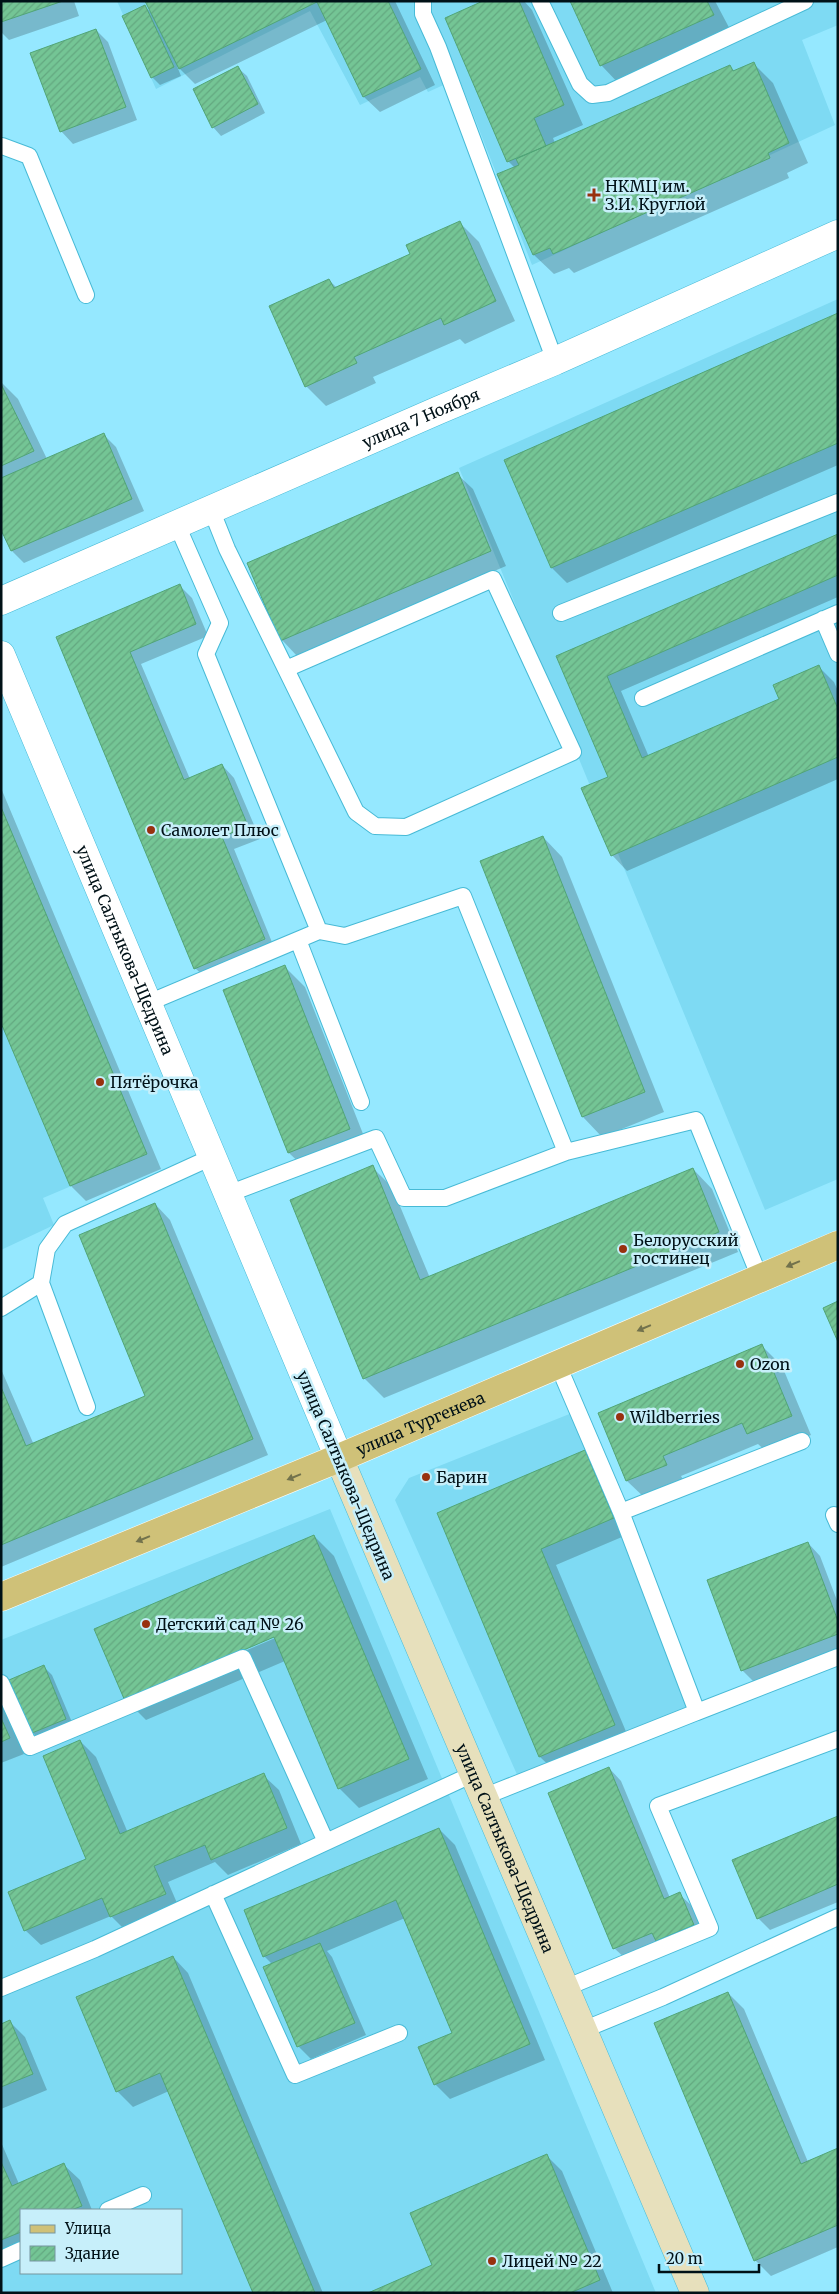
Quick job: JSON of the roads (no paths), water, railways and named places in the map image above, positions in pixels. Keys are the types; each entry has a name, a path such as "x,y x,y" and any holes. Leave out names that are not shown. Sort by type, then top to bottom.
{"main road":[{"name":"улица Тургенева","path":"1,1597 338,1458 838,1245"}],"street":[{"name":"улица 7 Ноября","path":"1,601 555,361 838,234"},
{"name":"улица Салтыкова-Щедрина","path":"1,655 338,1458 695,2293"}],"lane":[{"path":"424,1 423,14 438,47 555,361"},
{"path":"540,1 580,84 592,95 608,93 805,1"},
{"path":"2,146 29,156 86,294"},
{"path":"561,613 838,502"},
{"path":"211,509 227,549 286,670 356,812 375,826 406,827 573,752 493,579 286,670"},
{"path":"176,525 220,623 206,654 319,931"},
{"path":"643,698 830,616 838,654"},
{"path":"148,1003 319,931 345,936 463,896 566,1152"},
{"path":"298,940 362,1102"},
{"path":"228,1194 376,1138 404,1198 445,1198 566,1152 696,1120 760,1278"},
{"path":"87,1407 41,1283 47,1249 65,1224 212,1158"},
{"path":"1,1308 41,1283"},
{"path":"558,1365 621,1512 697,1712"},
{"path":"621,1512 802,1441"},
{"path":"1,1988 95,1949 326,1842 478,1785 697,1712 838,1657"},
{"path":"1,1683 30,1747 243,1658 326,1842"},
{"path":"565,1988 710,1928 658,1806 838,1739"},
{"path":"213,1894 295,2075 399,2033"},
{"path":"583,2030 632,2010 838,1917"},
{"path":"110,2209 143,2195"},
{"path":"1,2259 20,2250"}],"place":[{"name":"НКМЦ им. З.И. Круглой","path":"594,195"},
{"name":"Самолет Плюс","path":"151,830"},
{"name":"Пятёрочка","path":"100,1082"},
{"name":"Белорусский гостинец","path":"623,1249"},
{"name":"Ozon","path":"740,1364"},
{"name":"Wildberries","path":"620,1417"},
{"name":"Барин","path":"426,1477"},
{"name":"Детский сад № 26","path":"146,1624"},
{"name":"Лицей № 22","path":"492,2261"}]}
